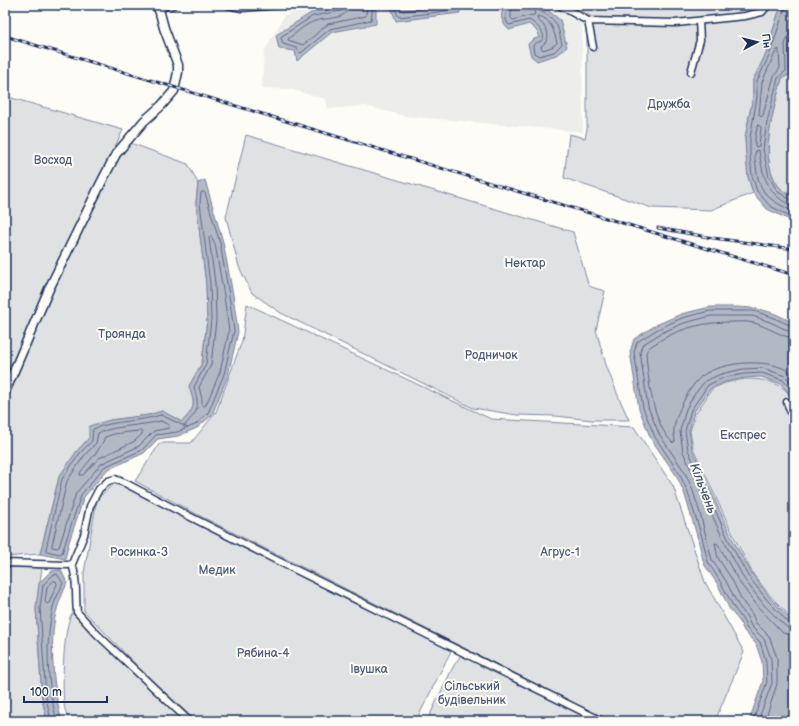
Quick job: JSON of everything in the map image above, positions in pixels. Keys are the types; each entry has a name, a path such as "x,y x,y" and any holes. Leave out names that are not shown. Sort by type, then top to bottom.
{"street":[{"path":"5,392 49,288 116,154 144,121 161,106 174,91 178,65 156,6 173,5"},
{"path":"228,5 242,8 278,5"},
{"path":"559,5 588,21 676,24 745,16 762,12 768,5"},
{"path":"588,21 593,47"},
{"path":"691,72 700,40 700,21"},
{"path":"787,402 794,421"},
{"path":"189,721 97,634 77,612 77,585 75,571 72,564 84,535 90,506 99,489 108,481 115,480 127,484 284,564 602,721"},
{"path":"5,563 72,564"}],"shaded area":[{"path":"306,5 556,5 582,20 583,132 404,116 365,106 328,109 326,99 288,89 262,88 264,52 284,16"}],"green space":[{"name":"Дружба","path":"569,5 783,5 778,14 766,54 753,80 753,96 745,138 748,177 753,193 711,210 652,208 564,178 569,134 585,138 587,129 586,23 590,16"},
{"path":"794,35 794,197 781,189 774,178 769,165 768,150 769,135 782,78 791,74 789,48 791,39"},
{"name":"Восход","path":"5,96 123,130 15,357 5,382"},
{"path":"246,135 573,232 588,284 591,287 605,291 596,330 606,365 629,420 592,420 556,416 517,415 473,408 281,313 252,293 239,267 226,217"},
{"name":"Троянда","path":"125,141 188,164 198,183 196,203 206,284 207,320 202,363 189,386 193,406 190,413 182,422 162,411 149,415 110,420 89,438 77,451 59,477 40,554 5,557 5,387"},
{"name":"Агрус-1","path":"247,304 491,419 634,427 673,486 705,582 744,652 715,721 610,721 196,514 135,481 160,443 191,443 216,412 242,341"},
{"name":"Експрес","path":"745,379 774,383 786,390 794,403 794,620 772,598 753,574 735,539 693,448 690,431 696,413 712,389 725,383"},
{"path":"114,484 119,484 345,599 452,649 416,721 196,721 139,668 84,611 84,573 97,499"},
{"path":"5,567 42,568 36,608 42,698 47,721 5,721"},
{"path":"72,613 92,630 131,672 184,721 69,721 64,705 63,670 65,643 69,620"},
{"name":"Сільський будівельник","path":"461,655 595,721 427,721 453,667"}],"water":[{"path":"376,5 376,24 332,32 297,61 295,51 279,49 276,35 311,13 343,6"},
{"path":"390,5 459,5 460,13 396,21"},
{"path":"505,5 536,5 546,9 560,20 567,47 556,55 537,61 531,56 528,44 532,40 540,37 536,30 529,24 509,30 504,24 502,18 502,12"},
{"path":"783,5 794,5 794,35 791,39 789,48 791,74 782,78 769,135 768,150 769,165 774,178 781,189 794,197 794,222 767,209 753,193 748,177 745,138 753,96 753,80 766,54 778,14"},
{"path":"205,180 223,242 238,332 228,375 212,415 197,428 178,436 158,439 144,453 107,470 84,497 65,559 40,554 59,477 77,451 89,438 89,426 110,420 149,415 162,411 182,422 192,409 193,402 189,386 202,363 207,320 206,284 196,203 198,183"},
{"name":"Кільчень","path":"710,307 743,307 764,310 774,313 794,324 794,399 781,384 761,377 744,378 725,382 711,388 694,412 689,431 692,449 733,540 752,574 771,599 794,622 794,721 749,721 763,681 762,662 756,644 744,631 740,622 730,610 718,585 704,564 684,492 676,475 651,439 639,409 630,352 634,339 656,325 681,314"},
{"path":"61,570 67,583 55,618 52,647 56,695 62,721 47,721 42,698 36,608 39,583 51,571"}],"railway":[{"path":"5,36 794,275"},
{"path":"658,228 713,238 794,249"}],"park label":[{"name":"Нектар","path":"525,263"},
{"name":"Родничок","path":"491,355"},
{"name":"Росинка-3","path":"139,552"},
{"name":"Медик","path":"217,570"},
{"name":"Рябина-4","path":"263,653"},
{"name":"Івушка","path":"369,669"}]}
